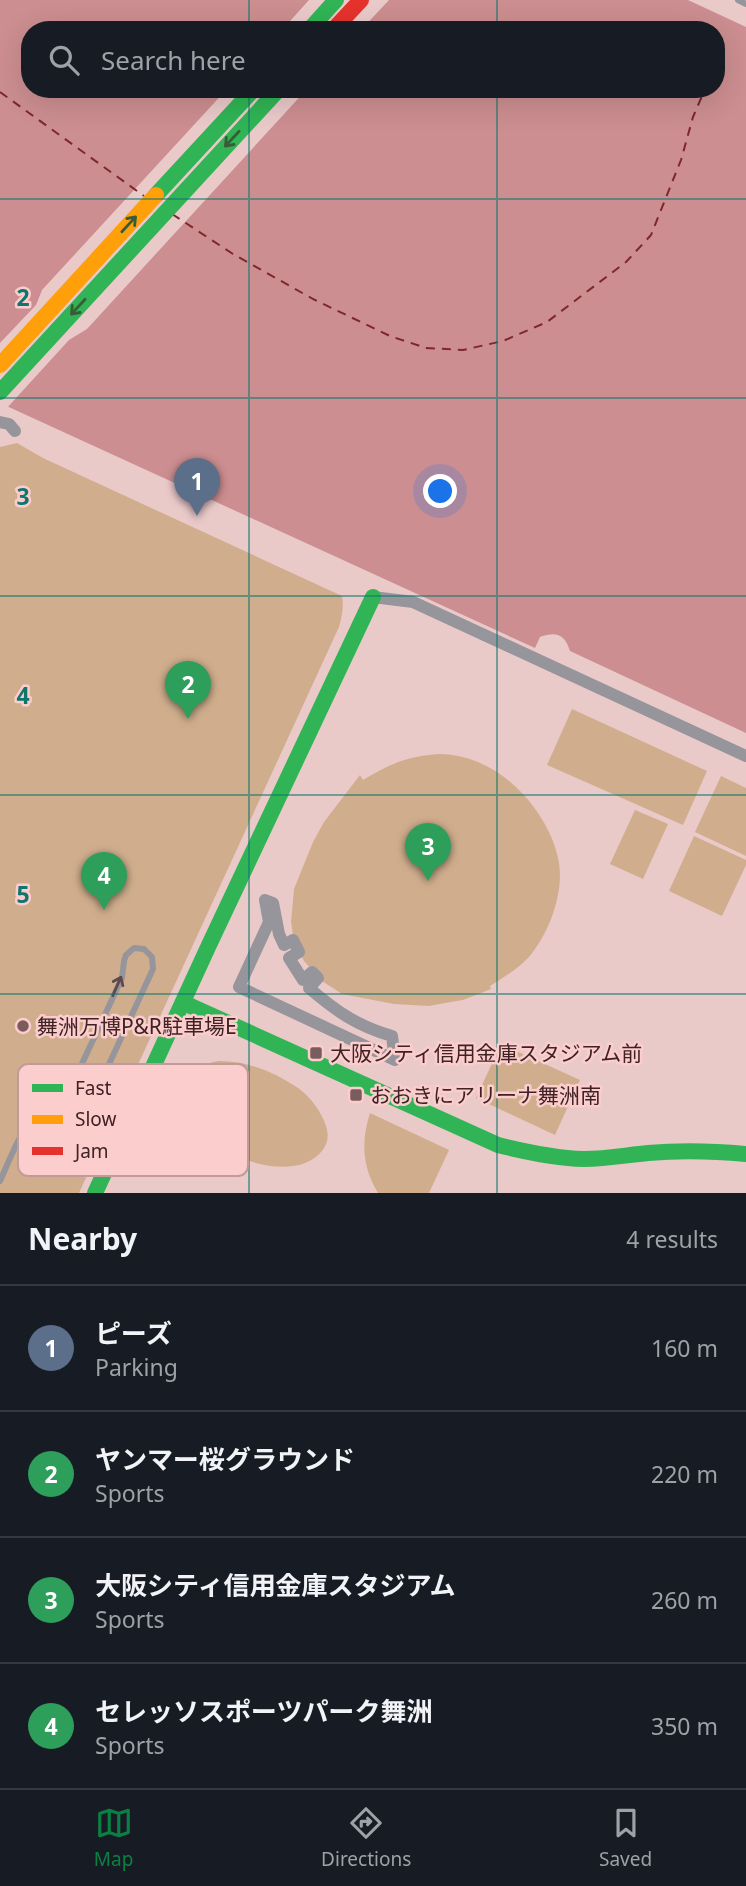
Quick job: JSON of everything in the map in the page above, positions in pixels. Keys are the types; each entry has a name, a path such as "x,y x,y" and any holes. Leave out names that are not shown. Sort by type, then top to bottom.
{"street":[{"path":"317,21 336,0"},
{"path":"341,21 361,0"},
{"path":"0,365 246,98"},
{"path":"0,392 271,98"},
{"path":"0,422 9,424 15,431 0,433"},
{"path":"155,1064 373,597 413,603 746,756"},
{"path":"265,900 273,903 284,945 293,940 299,952 289,958 303,980 312,972 318,978 309,987 328,1004 352,1021 370,1030 392,1036 395,1060 239,987 269,922 265,900"},
{"path":"184,1003 498,1145 540,1155 577,1159 678,1151 746,1154"},
{"path":"95,1193 103,1176"}],"lane":[{"path":"738,0 746,4"},
{"path":"82,1064 122,978 126,955 134,948 144,949 152,957 153,969 109,1064"},
{"path":"0,1181 18,1145"}],"shaded area":[{"path":"0,0 688,0 746,27 746,733 570,651 559,635 540,637 535,648 0,403"},
{"path":"17,443 43,458 342,596 343,600 339,627 138,1064 18,1064 18,1176 87,1176 79,1193 0,1193 0,447"},
{"path":"572,709 707,771 683,825 547,765"},
{"path":"443,754 476,761 496,771 522,793 540,816 554,844 560,875 557,900 549,925 529,957 511,973 490,986 491,989 463,1000 429,1006 394,1004 342,994 322,981 304,961 294,942 291,922 294,889 313,842 324,822 360,775 363,780 401,761"},
{"path":"721,776 746,788 746,856 695,832"},
{"path":"635,810 668,824 643,879 610,864"},
{"path":"694,836 746,860 722,916 669,891"},
{"path":"501,1044 580,1080 555,1135 476,1098"},
{"path":"219,1061 244,1064 206,1064"},
{"path":"248,1065 279,1077 302,1091 322,1116 327,1133 326,1145 322,1151 306,1163 285,1167 248,1160"},
{"path":"370,1113 449,1150 429,1193 378,1193 366,1164 364,1144"}],"pier":[{"path":"309,0 389,0 369,21 290,21"},
{"path":"219,98 299,98 87,329 69,340 6,409 0,407 0,343 36,305 42,290"}],"ferry route":[{"path":"0,92 144,196"},
{"path":"172,214 233,254 313,299 390,336 426,348 463,350 503,341 547,322 626,262 651,235 681,160 701,98"}],"traffic: fast":[{"path":"317,21 336,0"},
{"path":"156,195 246,98"},
{"path":"0,392 271,98"},
{"path":"154,1064 373,597"},
{"path":"184,1003 498,1145 584,1159 673,1151 746,1154"},
{"path":"95,1193 103,1176"}],"traffic: slow":[{"path":"0,365 156,195"}],"traffic: jam":[{"path":"341,21 361,0"}],"place":[{"name":"ピーズ","path":"197,516"},
{"name":"ヤンマー桜グラウンド","path":"188,719"},
{"name":"大阪シティ信用金庫スタジアム","path":"428,881"},
{"name":"セレッソスポーツパーク舞洲","path":"104,910"},
{"name":"舞洲万博P&R駐車場E","path":"23,1026"},
{"name":"大阪シティ信用金庫スタジアム前","path":"316,1053"},
{"name":"おおきにアリーナ舞洲南","path":"356,1095"}]}
